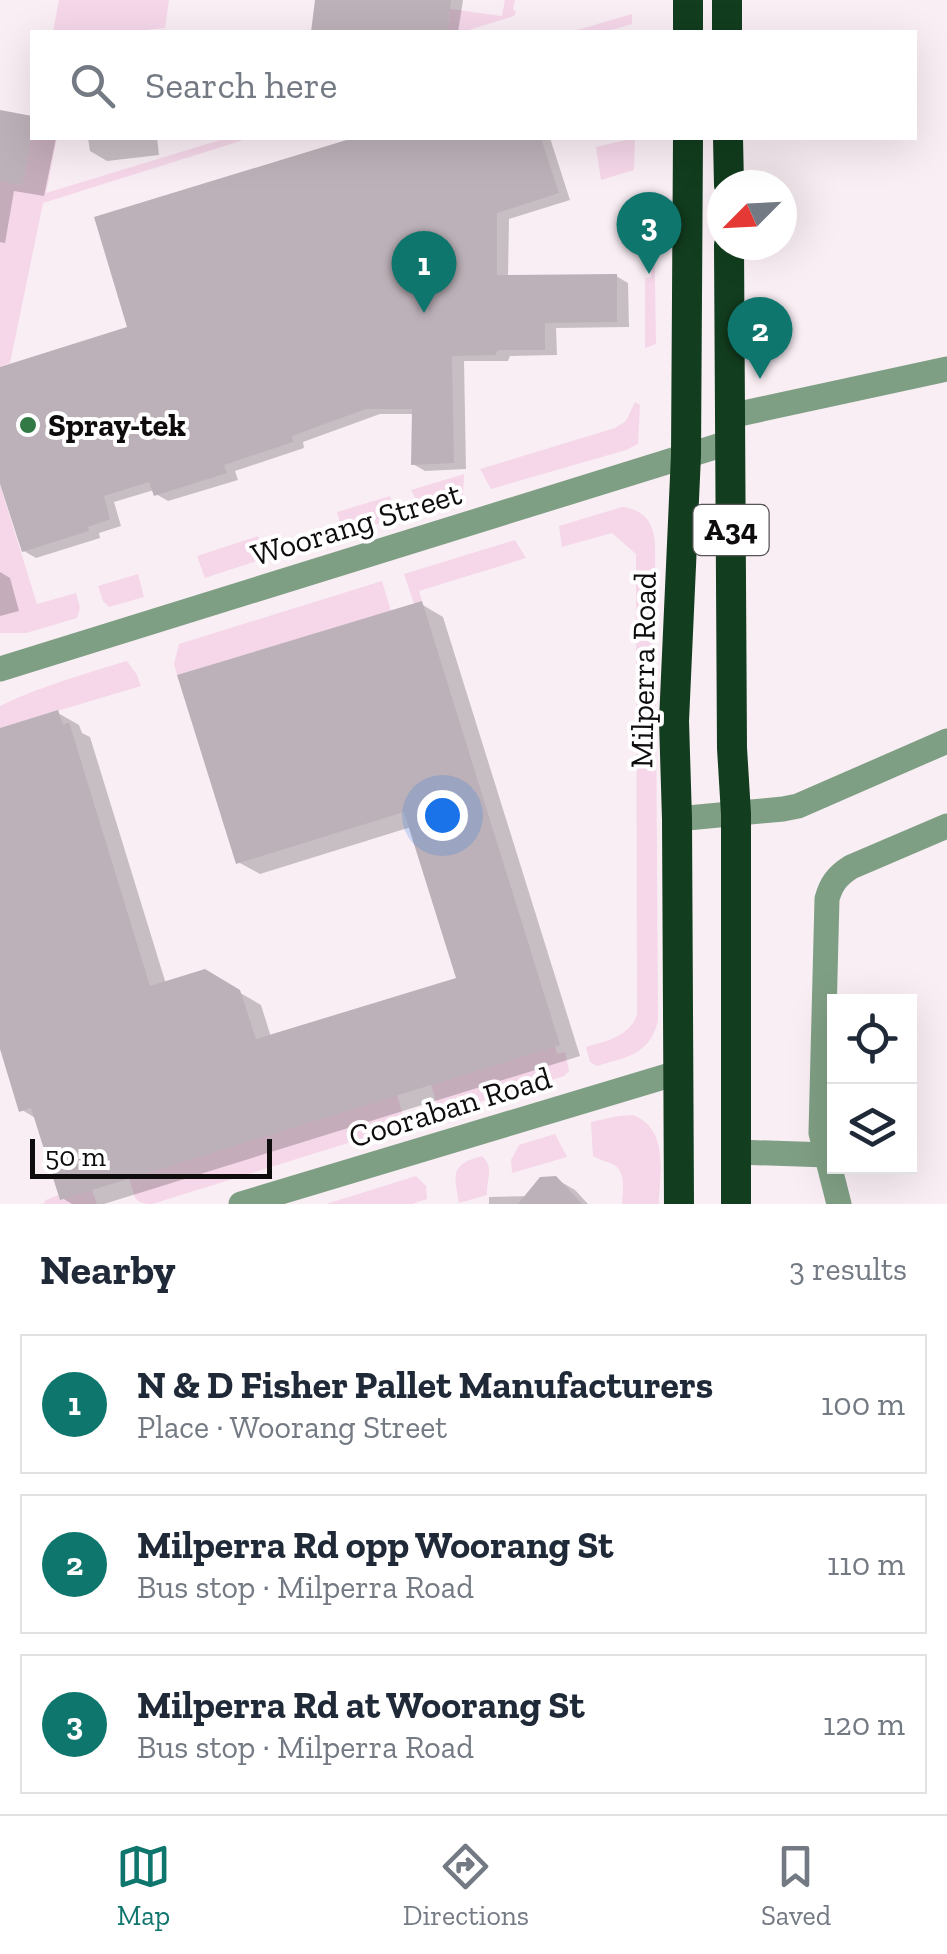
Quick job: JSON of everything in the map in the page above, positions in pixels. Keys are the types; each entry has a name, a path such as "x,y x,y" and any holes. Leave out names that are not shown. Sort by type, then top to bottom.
{"highway":[{"path":"688,0 688,30"},
{"path":"727,0 727,30"},
{"name":"Milperra Road","path":"678,1204 674,721 686,454 688,140"},
{"path":"728,140 728,170"},
{"name":"A34","path":"729,260 736,1204"}],"street":[{"name":"Woorang Street","path":"0,669 686,454 730,429 947,368"},
{"path":"677,820 783,809 812,801 947,741"},
{"path":"736,1152 827,1155 821,1133 827,899 831,885 851,867 947,826"},
{"name":"Cooraban Road","path":"241,1204 677,1074"},
{"path":"832,1174 839,1204"}],"shaded area":[{"path":"59,0 169,0 165,28 53,30"},
{"path":"505,0 515,0 514,16 468,30 447,30 450,9 502,16"},
{"path":"632,14 632,24 611,30 577,30"},
{"path":"31,140 57,140 46,193 220,140 244,140 43,203 10,363 0,367 0,181 22,185"},
{"path":"635,140 634,170 601,180 596,147"},
{"path":"644,210 654,215 656,344 645,348 645,278 651,277 651,270 645,269"},
{"path":"635,402 640,405 638,444 626,450 491,489 480,469 615,428 626,421"},
{"path":"464,474 463,498 422,511 411,490"},
{"path":"0,485 37,604 76,593 80,608 77,618 26,633 0,633"},
{"path":"390,496 396,518 343,535 337,512"},
{"path":"622,507 646,518 655,543 658,1020 644,1047 597,1066 590,1062 586,1047 623,1033 637,1015 636,554 612,533 562,547 559,526"},
{"path":"258,536 266,558 205,578 197,556"},
{"path":"515,540 526,558 419,591 422,601 414,604 404,574"},
{"path":"138,574 144,597 109,607 103,601 98,586"},
{"path":"382,581 391,611 177,675 174,664 179,644"},
{"path":"127,661 141,686 0,728 0,706 47,686"},
{"path":"555,1046 557,1054 565,1052 569,1071 564,1076 440,1114 431,1085"},
{"path":"397,1095 406,1125 152,1204 141,1202 134,1194 129,1178"},
{"path":"633,1115 652,1130 657,1141 661,1166 659,1204 622,1204 623,1180 619,1170 593,1156 591,1122"},
{"path":"555,1134 567,1157 512,1173 511,1160 519,1145"},
{"path":"482,1156 489,1169 487,1195 459,1203 459,1167"},
{"path":"416,1176 426,1186 427,1199 412,1204 326,1204"},
{"path":"92,1190 97,1204 43,1204 58,1195 60,1199"}],"building":[{"path":"315,0 451,0 447,30 311,30"},
{"path":"0,110 30,116 31,140 22,185 0,181"},
{"path":"346,140 542,140 559,193 497,213 497,275 617,274 617,322 545,323 545,350 498,350 495,355 452,356 454,463 411,465 412,409 366,409 292,436 293,442 224,465 227,473 154,496 149,482 104,496 110,519 88,527 89,531 22,552 0,484 0,367 127,327 94,217"},
{"path":"422,601 560,1045 60,1200 31,1108 19,1112 0,1049 0,728 58,710 63,725 69,722 150,986 205,969 240,990 256,1039 456,978 404,812 236,864 177,675"},
{"path":"556,1176 582,1204 518,1204 540,1177"}],"place":[{"name":"Milperra Rd at Woorang St","path":"649,274"},
{"name":"N & D Fisher Pallet Manufacturers","path":"424,313"},
{"name":"Milperra Rd opp Woorang St","path":"760,379"},
{"name":"Spray-tek","path":"28,425"}]}
